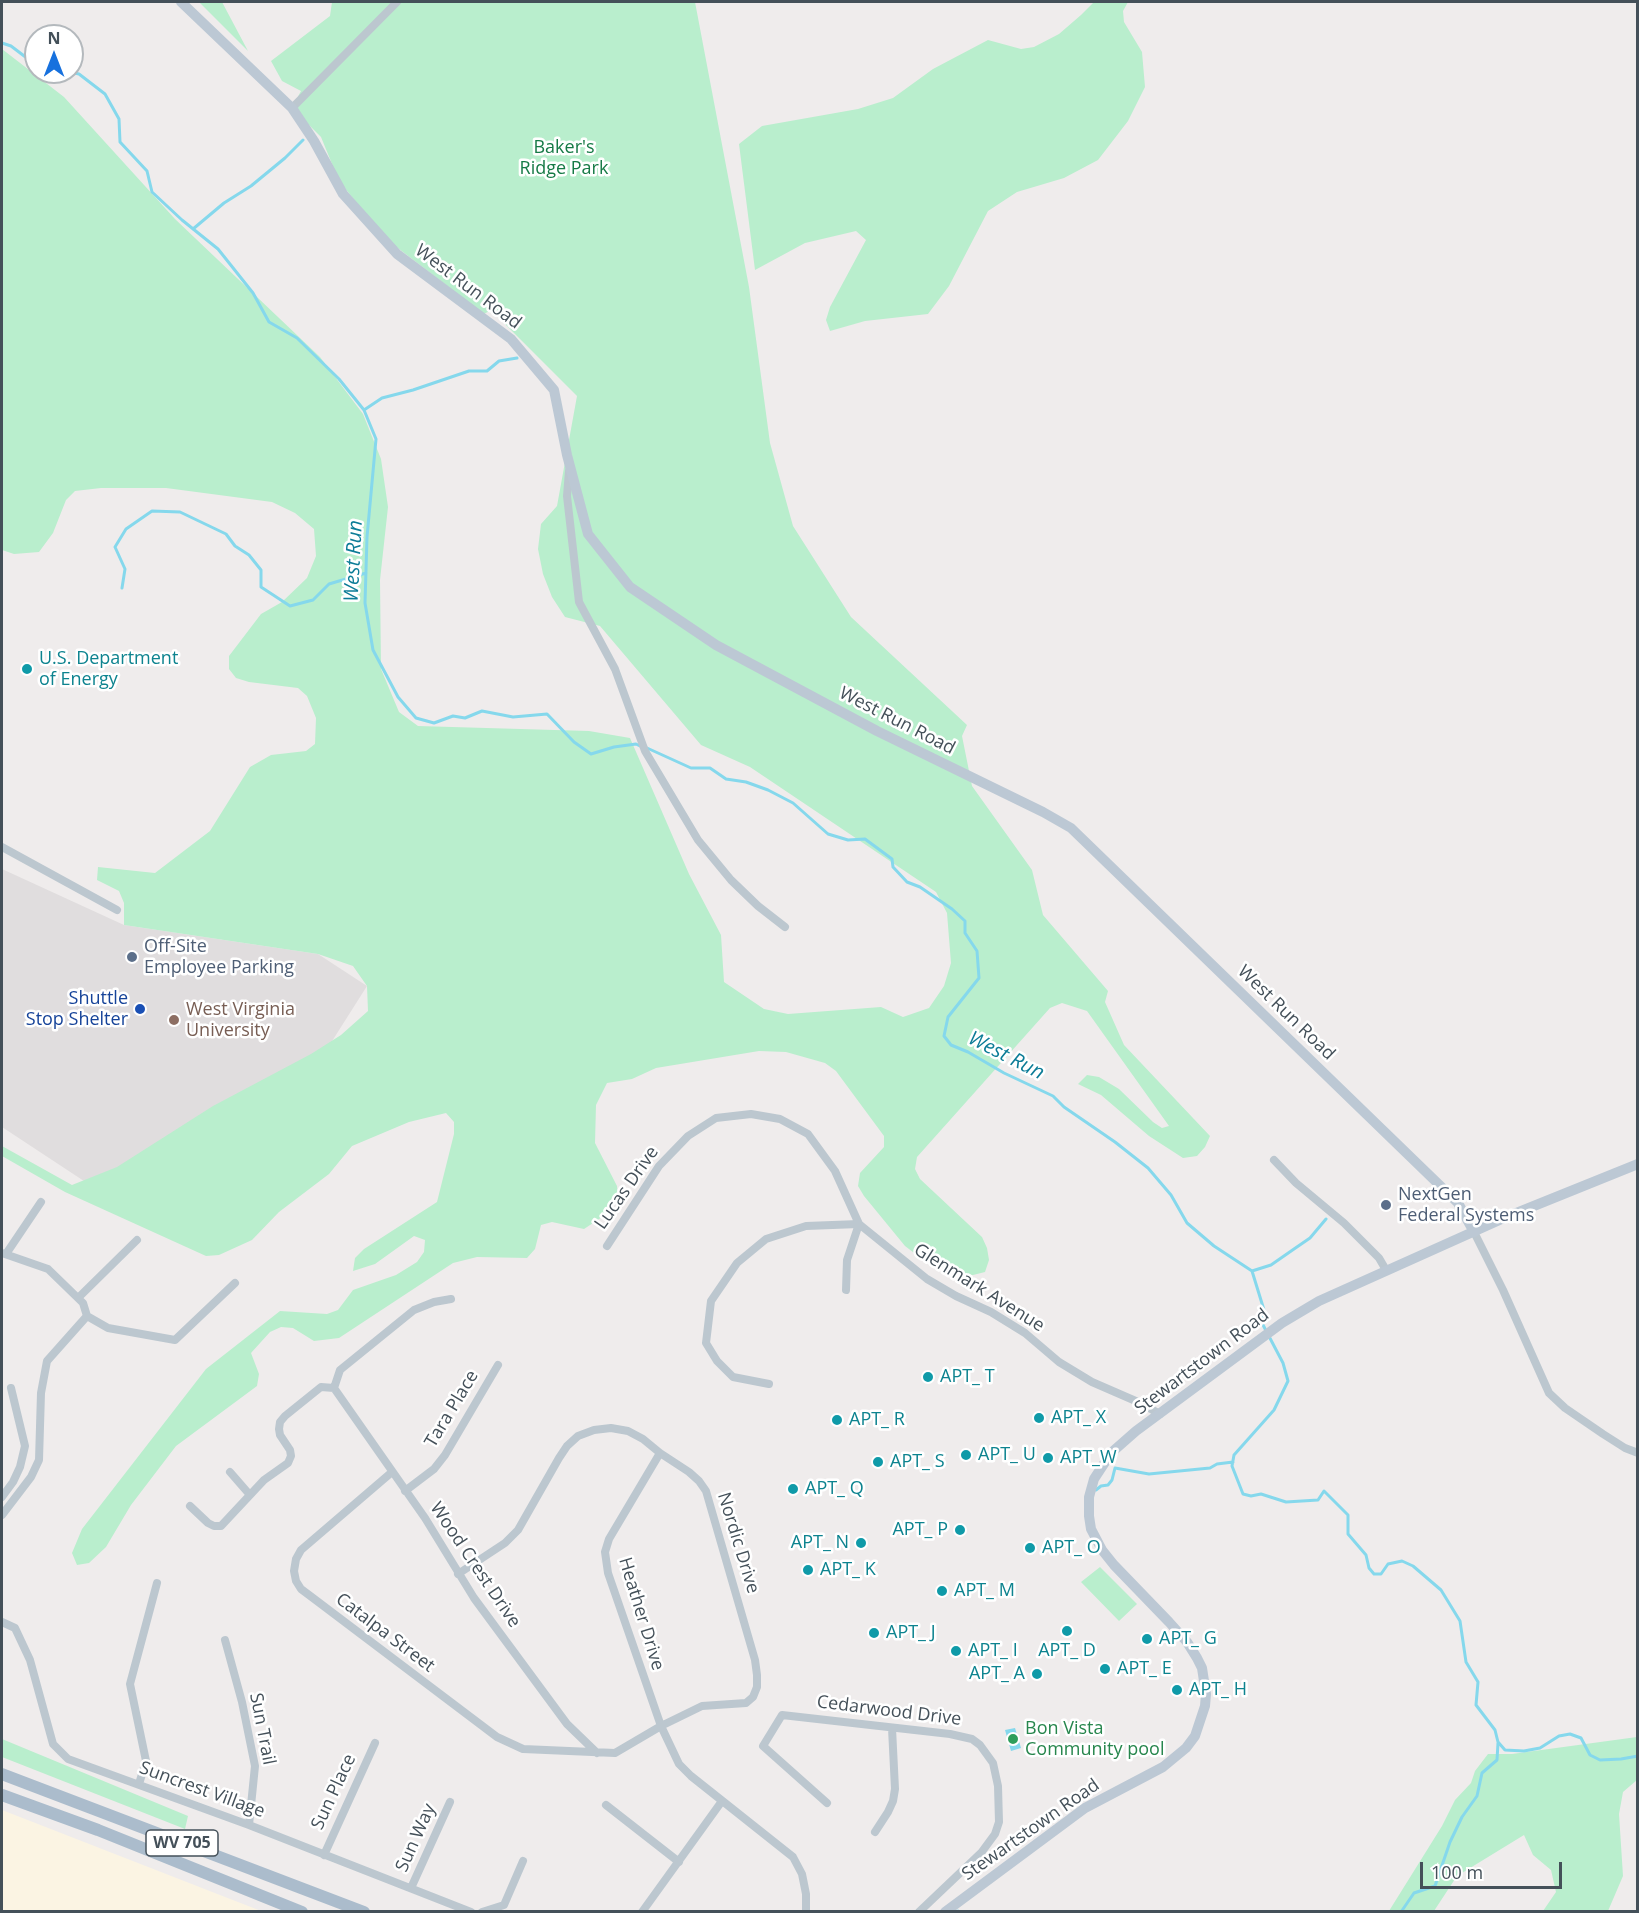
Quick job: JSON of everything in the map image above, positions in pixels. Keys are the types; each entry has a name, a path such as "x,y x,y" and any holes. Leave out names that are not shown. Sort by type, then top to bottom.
{"main road":[{"name":"WV 705","path":"2,1774 364,1911"},
{"name":"WV 705","path":"2,1795 98,1830 302,1911"}],"street":[{"name":"West Run Road","path":"181,2 292,108 314,141 343,194 397,254 512,339 554,390 588,534 630,587 716,645 877,731 1071,828 1458,1203 1474,1232 1549,1393 1593,1428 1625,1448 1638,1453"},
{"path":"292,108 397,2"},
{"path":"570,464 567,496 579,602 615,669 645,751 698,840 731,880 758,906 785,927"},
{"path":"2,847 117,910"},
{"name":"Lucas Drive","path":"607,1246 659,1166 688,1136 716,1118 752,1114 780,1119 808,1134 835,1171 859,1224"},
{"path":"1274,1160 1296,1184 1344,1223 1378,1258 1386,1270"},
{"name":"Stewartstown Road","path":"945,1911 1085,1808 1163,1767 1186,1748 1195,1736 1205,1706 1206,1694 1202,1668 1187,1642 1102,1550 1091,1529 1089,1497 1094,1479 1104,1461 1120,1445 1257,1341 1282,1323 1327,1297 1504,1218 1635,1166"},
{"path":"41,1202 4,1254 48,1269 83,1303 87,1316 108,1328 175,1340 235,1283"},
{"path":"769,1384 733,1377 717,1361 706,1343 711,1300 736,1263 766,1239 806,1226 859,1224 847,1260 846,1290"},
{"name":"Glenmark Avenue","path":"859,1224 927,1279 956,1296 991,1312 1025,1333 1059,1362 1092,1382 1160,1414"},
{"path":"78,1298 137,1240"},
{"path":"190,1506 208,1523 221,1526 264,1480 288,1463 291,1456 290,1450 280,1435 280,1422 321,1387 334,1388 340,1370 414,1310 434,1302 451,1299"},
{"path":"2,1515 31,1477 39,1460 41,1393 47,1361 87,1316"},
{"name":"Tara Place","path":"405,1491 434,1469 446,1455 498,1365"},
{"path":"2,1497 14,1482 25,1446 11,1388"},
{"name":"Wood Crest Drive","path":"334,1388 425,1518 458,1574 567,1724 597,1753"},
{"name":"Nordic Drive","path":"458,1574 505,1543 518,1530 559,1458 578,1436 594,1430 611,1428 628,1431 643,1439 699,1481 706,1491 755,1660 758,1675 757,1687 753,1697 746,1703 702,1706 661,1726 615,1753 597,1753"},
{"name":"Heather Drive","path":"660,1453 609,1539 605,1552 608,1573 661,1726 679,1764 793,1857 802,1874 806,1894 806,1911"},
{"path":"230,1472 250,1495"},
{"name":"Catalpa Street","path":"392,1472 301,1550 296,1559 294,1571 301,1589 497,1737 523,1749 597,1753"},
{"path":"139,1784 146,1761 130,1684 157,1583"},
{"name":"Suncrest Village","path":"2,1622 15,1628 30,1660 52,1744 68,1759 249,1825 471,1911"},
{"name":"Sun Trail","path":"225,1640 242,1702 255,1766 249,1825"},
{"name":"Cedarwood Drive","path":"827,1803 763,1746 782,1715 950,1734 972,1739 980,1745 993,1763 998,1786 999,1822 995,1834 988,1845 919,1911"},
{"path":"875,1832 888,1812 895,1789 892,1728"},
{"name":"Sun Place","path":"324,1855 375,1743"},
{"path":"642,1911 722,1801"},
{"name":"Sun Way","path":"411,1888 450,1802"},
{"path":"606,1805 679,1862"},
{"path":"482,1911 504,1905 524,1861"}],"shaded area":[{"name":"West Virginia University","path":"2,869 124,925 318,954 367,986 322,1057 90,1185 2,1127"},
{"path":"2,1810 261,1911 2,1911"}],"green space":[{"path":"199,2 222,2 248,51"},
{"name":"Baker's Ridge Park","path":"332,2 695,2 749,287 770,443 793,526 851,617 967,725 962,736 972,786 1032,870 1043,915 1108,991 1105,1002 1124,1045 1210,1136 1205,1147 1197,1156 1183,1158 1149,1136 1101,1095 1078,1084 1087,1075 1099,1077 1119,1089 1153,1122 1162,1128 1169,1126 1087,1011 1062,1003 1050,1008 917,1157 915,1169 920,1179 982,1237 987,1248 989,1260 985,1272 961,1278 926,1262 905,1246 864,1196 858,1186 860,1173 884,1147 884,1136 836,1071 825,1063 786,1052 759,1051 656,1068 632,1079 607,1083 596,1105 595,1143 617,1186 618,1197 605,1215 584,1229 552,1222 541,1225 535,1249 527,1258 477,1257 453,1263 339,1338 314,1341 293,1328 281,1327 270,1332 251,1353 259,1374 257,1386 176,1446 131,1505 106,1547 89,1563 77,1565 72,1553 82,1529 206,1369 280,1311 327,1314 338,1310 353,1290 396,1275 417,1262 424,1252 425,1240 414,1236 375,1264 353,1271 355,1258 364,1249 437,1202 454,1134 454,1122 446,1113 409,1122 352,1146 329,1174 279,1212 252,1240 219,1255 206,1256 65,1192 2,1156 2,1146 72,1185 117,1167 213,1106 311,1054 341,1035 368,1011 367,986 353,966 318,954 124,925 124,903 119,891 97,880 98,867 155,873 210,831 250,767 271,755 306,751 315,744 316,718 307,696 298,688 249,682 236,678 229,669 229,656 261,614 282,602 307,578 316,556 314,529 295,513 272,502 166,488 101,488 75,491 66,500 53,533 39,552 14,554 2,550 2,49 24,66 24,84 47,84 64,97 175,219 320,357 363,414 381,459 388,507 380,580 381,669 399,712 418,726 589,731 630,738 689,874 721,935 724,982 764,1009 788,1014 881,1007 903,1017 929,1008 944,986 951,963 947,913 936,892 750,767 701,745 600,626 565,617 552,597 543,574 538,549 541,524 557,506 577,396 491,310 484,314 386,239 339,181 321,137 292,108 301,91 282,81 271,61 330,16"},
{"path":"1094,2 1128,2 1123,11 1124,22 1142,52 1145,87 1128,121 1098,160 1064,178 1017,192 988,211 949,286 928,314 865,321 830,331 826,320 830,307 866,240 856,231 805,243 755,270 739,144 762,126 858,109 893,98 933,69 988,40 1021,49 1034,47 1059,34"},
{"path":"1100,1567 1137,1604 1119,1621 1081,1582"},
{"path":"1637,1737 1637,1780 1623,1792 1619,1814 1623,1876 1608,1911 1543,1911 1556,1892 1551,1870 1533,1855 1524,1835 1457,1876 1434,1911 1389,1911 1442,1826 1455,1800 1471,1783 1475,1771 1488,1754 1512,1754"},
{"path":"2,1739 188,1816 185,1829 2,1757"}],"water":[{"name":"Bon Vista Community pool","path":"1015,1728 1021,1748 1011,1751 1005,1730"}],"waterway":[{"name":"West Run","path":"2,43 11,46 24,56"},
{"name":"West Run","path":"84,78 105,94 119,119 120,142 147,171 152,192 218,249 253,293 269,322 297,338 339,379 364,410 376,439 367,537 365,603 373,650 398,697 416,718 434,723 453,716 465,718 482,711 513,717 547,714 574,742 591,754 614,747 636,744 640,746"},
{"path":"193,229 224,203 251,186 303,140"},
{"path":"364,410 382,398 469,371 487,371 499,361 517,358"},
{"path":"122,588 125,569 115,547 126,529 152,511 180,512 226,534 235,546 249,555 261,570 261,587 290,606 313,600 329,584 366,573"},
{"name":"West Run","path":"647,748 691,768 710,768 726,779 746,782 768,790 793,803 828,834 848,840 865,839 892,859 893,867 907,882 920,887 965,921 965,933 977,951 979,978 948,1017 944,1036 951,1045 1053,1096 1064,1107 1115,1142 1148,1168 1171,1195 1187,1223 1214,1246 1252,1271 1264,1310 1262,1323 1283,1363 1288,1381 1274,1410 1234,1455 1232,1466 1243,1494 1251,1496 1261,1494 1286,1502 1318,1500 1324,1491 1348,1515 1348,1534 1366,1555 1369,1568 1374,1574 1381,1574 1388,1564 1402,1561 1413,1566 1441,1590 1460,1621 1466,1662 1478,1682 1476,1705 1495,1730 1498,1742 1505,1750 1524,1751 1540,1748 1559,1736 1570,1734 1581,1738 1590,1755 1600,1760 1638,1756"},
{"name":"West Run","path":"1252,1271 1271,1265 1310,1238 1326,1219"},
{"path":"1096,1490 1108,1485 1115,1468 1149,1474 1210,1468 1217,1464 1233,1462"},
{"path":"1401,1912 1414,1893 1435,1886 1450,1842 1462,1817 1477,1796 1482,1773 1497,1760 1498,1743"}],"place":[{"name":"U.S. Department of Energy","path":"27,669"},
{"name":"Off-Site Employee Parking","path":"132,957"},
{"name":"Shuttle Stop Shelter","path":"140,1009"},
{"name":"West Virginia University","path":"174,1020"},
{"name":"NextGen Federal Systems","path":"1386,1205"},
{"name":"APT_ T","path":"928,1377"},
{"name":"APT_ X","path":"1039,1418"},
{"name":"APT_ R","path":"837,1420"},
{"name":"APT_ U","path":"966,1455"},
{"name":"APT_W","path":"1048,1458"},
{"name":"APT_ S","path":"878,1462"},
{"name":"APT_ Q","path":"793,1489"},
{"name":"APT_ P","path":"960,1530"},
{"name":"APT_ N","path":"861,1543"},
{"name":"APT_ O","path":"1030,1548"},
{"name":"APT_ K","path":"808,1570"},
{"name":"APT_ M","path":"942,1591"},
{"name":"APT_ D","path":"1067,1631"},
{"name":"APT_ J","path":"874,1633"},
{"name":"APT_ G","path":"1147,1639"},
{"name":"APT_ I","path":"956,1651"},
{"name":"APT_ E","path":"1105,1669"},
{"name":"APT_ A","path":"1037,1674"},
{"name":"APT_ H","path":"1177,1690"},
{"name":"Bon Vista Community pool","path":"1013,1739"}]}
